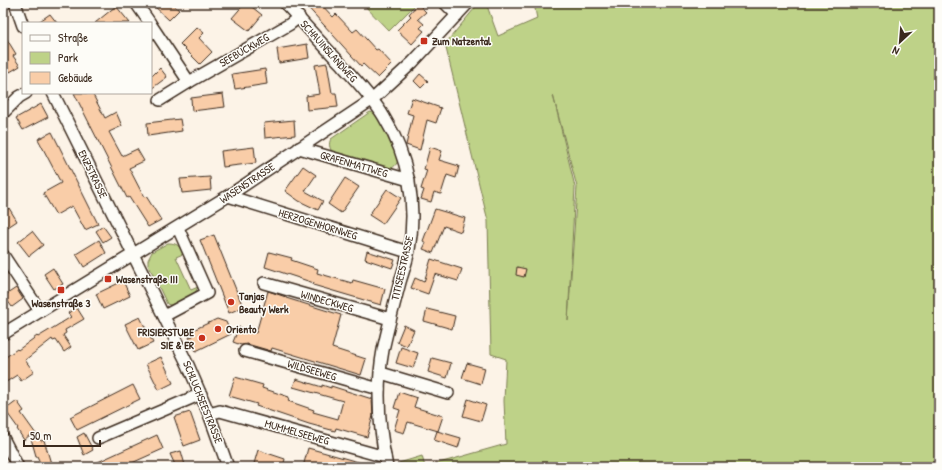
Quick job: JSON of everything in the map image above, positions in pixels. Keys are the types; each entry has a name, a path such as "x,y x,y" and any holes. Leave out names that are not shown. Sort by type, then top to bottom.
{"street":[{"path":"15,3 22,23"},
{"path":"136,3 149,22"},
{"name":"SCHAUINSLANDWEG","path":"285,3 372,98"},
{"path":"444,3 456,15"},
{"name":"WASENSTRASSE","path":"3,334 178,228 228,196 372,98 400,74 468,3"},
{"name":"SEEBUCKWEG","path":"160,100 299,18"},
{"path":"152,27 189,82"},
{"path":"3,113 19,97 24,94"},
{"name":"ENZSTRASSE","path":"53,94 133,255"},
{"name":"TITISEESTRASSE","path":"372,98 385,117 403,158 409,180 412,202 412,227 408,252 390,319 383,352 379,389 382,438 386,462"},
{"name":"GRAFENMATTWEG","path":"299,148 409,180"},
{"name":"HERZOGENHORNWEG","path":"228,196 408,252"},
{"path":"164,316 207,293 178,228"},
{"path":"3,255 40,311"},
{"name":"SCHLUCHSEESTRASSE","path":"133,255 201,394 228,467"},
{"name":"WINDECKWEG","path":"264,283 390,319"},
{"name":"WILDSEEWEG","path":"244,351 379,389"},
{"path":"381,373 448,393"},
{"path":"98,438 201,394"},
{"name":"MUMMELSEEWEG","path":"209,414 220,411 386,462"},
{"path":"3,438 18,467"}],"green space":[{"path":"362,3 417,3 389,31"},
{"path":"479,3 486,3 498,36 537,19 534,3 939,3 939,467 425,467 506,444 504,401 506,359 491,354 488,221 445,44","holes":["553,95 577,187 568,321 575,187"]},
{"path":"370,112 377,114 381,119 396,150 398,159 397,163 388,170 332,152 330,147 331,139"},
{"path":"168,243 176,244 182,251 183,254 176,257 191,290 198,287 194,295 173,306 167,304 148,264 148,260 152,252"},
{"path":"422,456 425,467 400,467 399,463"}],"building":[{"path":"151,3 171,3 179,10 169,20"},
{"path":"245,3 262,15 249,31 232,18"},
{"path":"304,3 320,3 333,17 336,14 353,32 357,29 376,50 378,49 392,64 378,78 363,64 361,66"},
{"path":"418,4 426,12 418,19 424,24 420,28 424,31 412,44 397,30 411,16 409,14"},
{"path":"116,6 129,22 96,22"},
{"path":"50,14 56,22 38,22"},
{"path":"197,27 204,33 199,38 212,52 200,64 180,44"},
{"path":"3,33 16,54 13,56 20,66 10,72 3,61"},
{"path":"307,44 309,58 279,63 277,49"},
{"path":"327,63 332,93 336,93 338,107 307,110 306,96 320,94 315,65"},
{"path":"160,68 167,77 152,88 152,76"},
{"path":"265,69 267,84 235,89 232,74"},
{"path":"420,74 428,81 421,88 414,81"},
{"path":"75,94 93,94 105,118 116,112 122,126 109,132 122,156 137,149 144,161 129,168 144,197 146,196 161,220 148,227 129,197 127,198"},
{"path":"223,94 225,107 192,111 191,98"},
{"path":"412,98 441,108 436,123 427,120 420,150 406,145 413,115 407,113"},
{"path":"41,104 48,117 23,130 16,118"},
{"path":"180,119 182,131 148,136 147,123"},
{"path":"294,120 295,135 265,138 264,123"},
{"path":"52,132 98,224 85,230 72,206 56,215 43,193 61,183 38,139"},
{"path":"254,147 256,163 223,167 221,151"},
{"path":"430,147 442,151 439,160 459,166 456,178 447,175 441,194 434,192 431,202 421,199 424,190 421,189 427,170 424,169"},
{"path":"303,166 316,175 305,191 323,201 318,210 299,201 285,191"},
{"path":"210,177 211,190 182,193 180,179"},
{"path":"345,178 359,187 341,213 328,204"},
{"path":"387,189 401,198 383,224 369,215"},
{"path":"9,208 17,221 8,227 3,220 3,212"},
{"path":"435,209 465,218 461,232 444,226 433,253 423,249 426,243 423,241"},
{"path":"103,226 111,237 103,242 96,231"},
{"path":"32,231 43,245 29,256 18,242"},
{"path":"214,235 243,307 229,313 200,240"},
{"path":"99,240 106,253 84,267 76,254"},
{"path":"367,251 395,260 392,268 365,259"},
{"path":"269,252 292,258 291,260 318,269 317,273 352,283 353,280 385,289 381,305 313,285 314,283 265,267"},
{"path":"431,259 462,269 458,281 435,274 428,294 411,288 415,278 424,282"},
{"path":"517,267 526,269 524,277 516,275"},
{"path":"53,268 63,284 54,289 44,274"},
{"path":"123,281 130,296 103,309 96,294"},
{"path":"16,288 23,299 12,307 4,296"},
{"path":"268,291 341,315 332,348 366,359 361,375 272,348 271,351 247,344 241,345 233,342 239,327 256,333"},
{"path":"77,308 84,319 65,330 66,333 63,335 71,347 64,352 56,340 53,341 52,339 25,360 34,372 21,381 17,375 3,384 3,359 37,336 38,337 71,317 68,313"},
{"path":"427,309 455,316 452,329 424,321"},
{"path":"140,317 153,343 138,350 125,324"},
{"path":"217,319 226,322 231,334 196,351 189,337 193,336 191,331"},
{"path":"404,325 414,330 407,346 397,342"},
{"path":"401,347 418,353 413,368 396,363"},
{"path":"161,357 173,383 159,390 146,364"},
{"path":"432,358 451,363 447,378 428,372"},
{"path":"467,363 485,368 481,384 462,378"},
{"path":"235,377 263,385 262,388 289,397 288,401 314,410 313,412 338,419 343,401 293,387 296,379 322,387 322,385 331,388 331,386 372,399 373,416 367,437 336,428 335,431 309,424 256,406 257,404 229,396"},
{"path":"133,385 140,399 77,430 70,417"},
{"path":"399,392 417,398 414,407 443,416 438,431 408,422 404,433 394,430 400,410 394,408"},
{"path":"468,399 486,405 481,421 463,416"},
{"path":"17,401 24,411 21,413 41,441 44,440 52,467 42,467 36,456 30,435 24,440 17,429 18,428 5,410"},
{"path":"190,412 200,440 184,446 174,417"},
{"path":"437,431 461,438 458,448 434,440"},
{"path":"84,433 93,450 84,455 77,437"},
{"path":"157,435 163,449 123,467 87,467"},
{"path":"308,448 369,465 368,467 344,467 330,464 330,467 303,467"},
{"path":"258,450 285,459 283,467 253,467"},
{"path":"181,451 185,465 176,467 170,454"}],"place":[{"name":"Zum Natzental","path":"424,41"},
{"name":"Wasenstraße III","path":"108,279"},
{"name":"Wasenstraße 3","path":"61,290"},
{"name":"Tanjas Beauty Werk","path":"231,302"},
{"name":"Oriento","path":"218,329"},
{"name":"FRISIERSTUBE SIE & ER","path":"202,338"}]}
